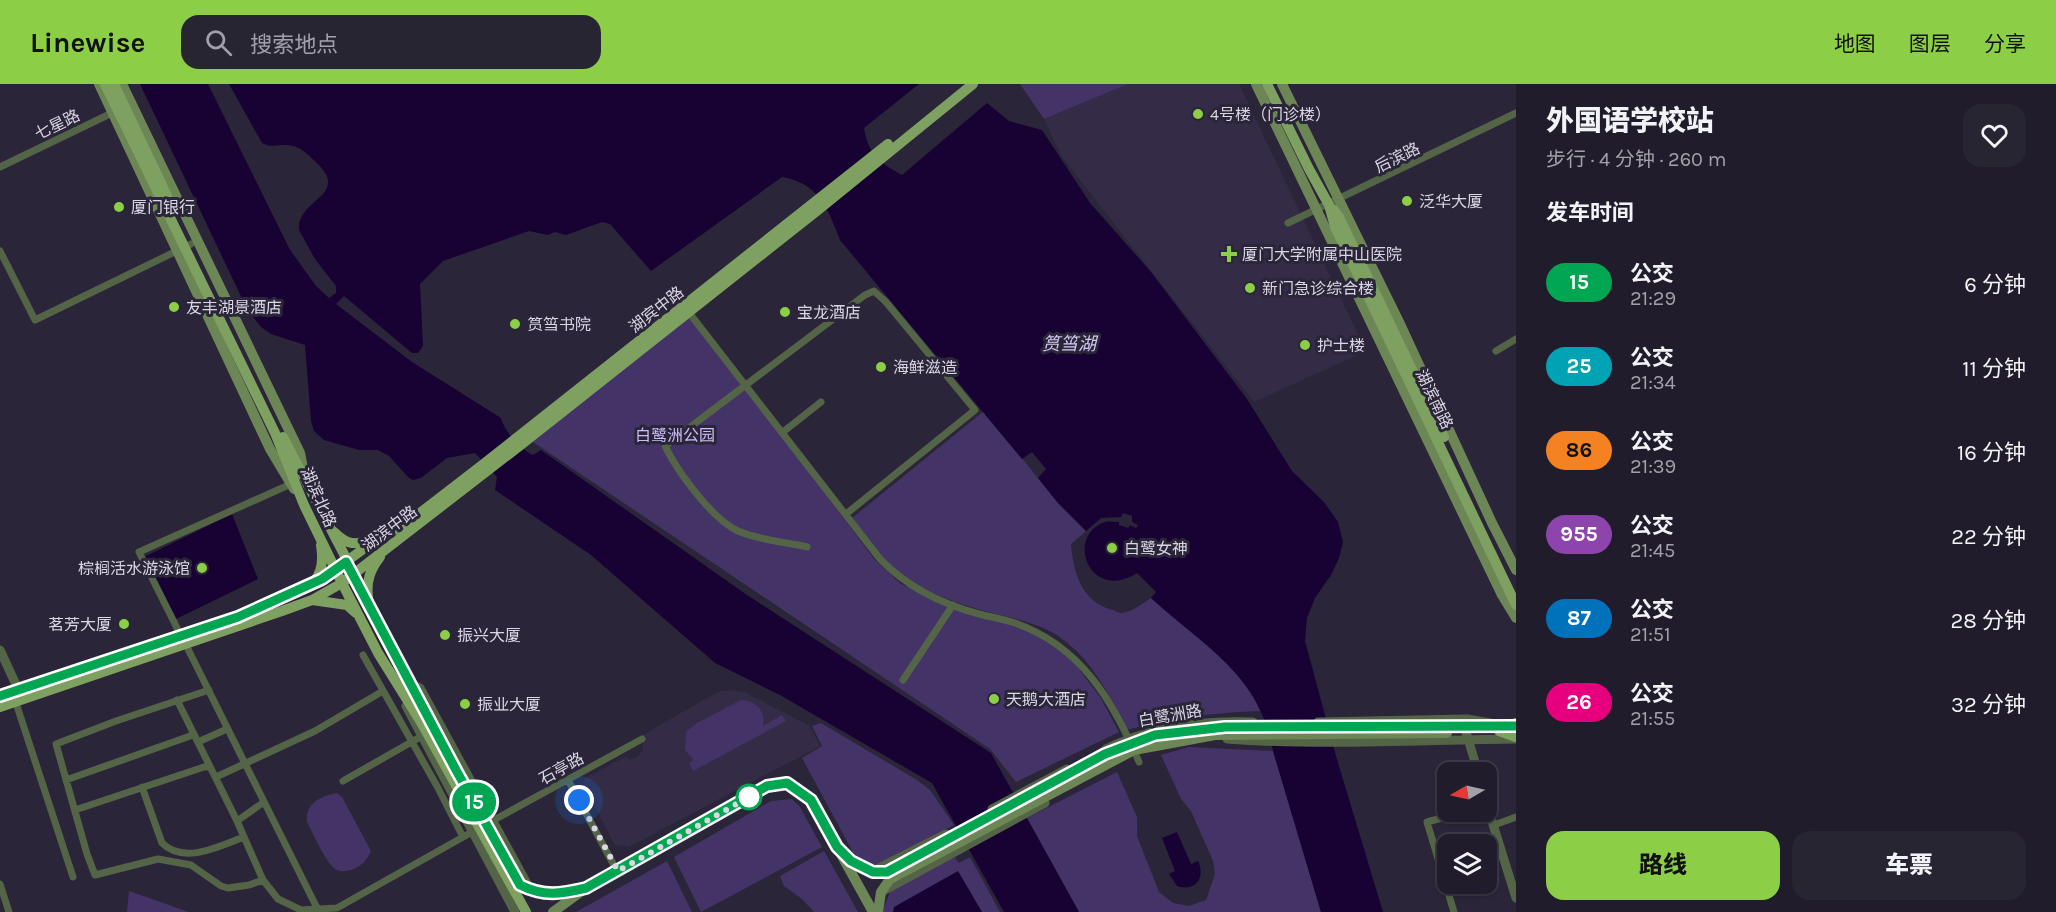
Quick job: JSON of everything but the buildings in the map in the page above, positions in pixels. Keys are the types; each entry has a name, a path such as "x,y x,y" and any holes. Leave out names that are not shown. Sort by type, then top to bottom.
{"main road":[{"path":"99,84 118,110"},
{"name":"湖滨北路","path":"105,84 275,434 304,505 358,615 378,653 422,722 526,912"},
{"name":"湖滨北路","path":"114,84 118,110"},
{"path":"122,84 300,453 304,477"},
{"path":"882,154 963,84"},
{"path":"882,154 974,84"},
{"path":"1256,84 1502,595 1516,618"},
{"name":"湖滨南路","path":"1267,84 1309,169 1339,217 1514,585"},
{"name":"湖滨南路","path":"1275,84 1317,168 1335,227 1516,605"},
{"path":"1282,84 1340,199 1516,570"},
{"name":"湖宾中路","path":"483,469 882,154"},
{"path":"185,247 270,449 304,505"},
{"name":"湖滨北路","path":"185,247 346,562 520,885"},
{"path":"0,696 183,639 310,585 380,537 407,523 483,469"},
{"name":"湖滨中路","path":"0,706 183,639 312,600 342,583 388,548 483,469"},
{"path":"329,528 342,540 351,544 380,537"},
{"path":"310,585 319,576 322,563 320,536"},
{"path":"369,604 367,590 370,572 388,548"},
{"path":"312,600 347,605 358,615"},
{"path":"1502,729 1516,724"},
{"name":"白鹭洲路","path":"1348,732 1464,725 1516,731"},
{"name":"白鹭洲路","path":"878,912 881,892 890,879 1105,754 1133,749 1155,735 1225,727 1263,732 1467,736 1502,729"},
{"path":"1502,729 1516,738"},
{"name":"白鹭洲路","path":"553,912 586,888 767,786 787,783 811,800 873,912"},
{"name":"白鹭洲路","path":"837,847 851,861 873,872 887,872 959,838"},
{"name":"白鹭洲路","path":"520,885 531,891 556,895 586,888"}],"street":[{"name":"七星路","path":"0,167 118,110"},
{"name":"后滨路","path":"1288,223 1516,113"},
{"path":"0,251 35,320 185,247"},
{"path":"807,547 737,531 715,513 692,488 672,461 665,447 865,295 874,291 886,302 975,410 846,514"},
{"path":"686,310 889,569 906,583 953,605 977,614 1012,622 1044,635 1058,644 1093,677 1133,749"},
{"path":"1496,351 1516,339"},
{"path":"783,432 822,402"},
{"path":"291,484 139,552 318,910"},
{"path":"903,680 953,605"},
{"path":"0,651 18,689 14,702 73,877"},
{"path":"378,653 515,912"},
{"path":"363,655 463,837"},
{"path":"410,683 420,688 531,891"},
{"path":"209,690 56,744 66,780 95,875 158,859 191,865 221,886 228,888 263,880"},
{"path":"216,777 315,731 383,691"},
{"path":"177,700 216,777 263,880 278,899 289,906 301,910 337,908 472,832"},
{"path":"66,780 227,729"},
{"name":"白鹭洲路","path":"1263,732 1348,732"},
{"path":"343,781 422,736"},
{"path":"1467,736 1475,762"},
{"name":"白鹭洲路","path":"1467,736 1516,738"},
{"name":"石亭路","path":"492,821 642,739"},
{"path":"75,810 204,767 210,767"},
{"path":"568,780 618,871"},
{"path":"142,787 162,843 168,849 189,854 196,853 244,837"},
{"path":"237,821 264,802"},
{"path":"1494,825 1516,817"},
{"path":"1437,819 1427,822 1454,912"},
{"path":"1493,822 1512,871 1516,898"},
{"path":"0,884 9,912"}],"shaded area":[{"name":"厦门大学附属中山医院","path":"1128,84 1239,84 1366,351 1254,402 1062,157 1044,119"},
{"path":"721,691 744,692 809,725 820,746 629,847 615,845 584,786 585,778 625,757 632,759 637,757 643,750 645,740 643,735 705,699"}],"green space":[{"path":"1020,84 1128,84 1044,119"},
{"name":"白鹭洲公园","path":"689,312 875,560 901,584 946,602 1013,622 1044,635 1076,665 1100,697 1119,732 1016,782 990,749 533,442"},
{"path":"984,411 1058,503 1086,531 1071,544 1074,565 1081,585 1094,601 1122,613 1151,598 1228,663 1252,694 1260,711 1193,716 1127,730 1091,668 1072,647 1054,633 934,593 907,578 879,554 852,518"},
{"path":"741,700 759,707 763,715 763,726 782,715 786,721 693,771 689,763 694,760 685,750 686,732 697,723"},
{"path":"821,723 917,780 930,790 954,825 879,865 865,863 855,856 802,758 822,746 812,726"},
{"path":"1189,747 1273,751 1321,912 1079,912 1027,818 1117,772 1137,817 1137,836 1159,892 1173,903 1189,906 1206,900 1215,874 1213,861 1191,811 1181,799 1161,755"},
{"path":"337,793 342,797 371,851 361,865 346,871 337,870 329,862 307,822 311,805 325,796"},
{"path":"792,799 800,807 822,847 701,912 674,857 771,801"},
{"path":"824,851 858,912 814,912 802,899 784,886 780,876"},
{"path":"954,856 959,863 970,857 1000,912 882,912 891,890"},
{"path":"667,861 692,912 576,912"},
{"path":"129,891 189,912 127,912"}],"water":[{"name":"筼筜湖","path":"140,84 208,84 290,250 316,286 329,298 336,293 336,286 315,259 299,230 300,220 305,211 326,190 328,183 325,173 299,148 289,145 269,146 262,143 229,84 919,84 864,128 869,145 876,157 902,175 987,103 1009,121 1042,130 1090,203 1151,272 1247,399 1292,471 1324,502 1338,522 1343,542 1339,558 1331,575 1315,598 1307,618 1305,641 1336,756 1383,912 1321,912 1266,724 1256,701 1227,664 1151,598 1156,592 1137,573 1120,580 1106,580 1095,574 1088,564 1085,552 1086,540 1093,529 1105,522 1119,522 1119,525 1128,528 1130,525 1136,528 1138,525 1132,522 1132,516 1123,513 1121,517 1101,518 1086,531 1058,503 1038,478 1046,469 1032,452 1022,459 840,240 826,208 813,191 805,185 782,177 651,271 610,224 602,222 566,235 555,232 548,235 529,231 443,261 420,284 423,346 418,353 412,353 344,296 336,304 412,362 501,418 509,434 528,453 533,455 541,450 747,595 991,753 1079,912 1004,912 932,783 780,695 715,663 591,555 495,490 497,477 475,453 447,458 421,478 413,480 389,456 378,450 359,450 324,440 314,431 311,421 305,345 271,334 261,327 247,309"},
{"name":"棕榈活水游泳馆","path":"232,514 258,579 176,619 144,557"},
{"path":"1177,832 1191,864 1198,861 1200,867 1200,878 1189,887 1177,886 1169,874 1175,871 1162,838"},
{"path":"958,871 982,912 893,912 894,907"}],"bus line":[{"name":"15","path":"0,696 238,617 322,579 346,562 456,770 520,885 531,891 556,895 586,888 767,786 787,783 796,787 811,800 837,847 851,861 873,872 887,872 1105,754 1155,735 1225,727 1516,726"}],"place":[{"name":"4号楼（门诊楼）","path":"1198,114"},
{"name":"泛华大厦","path":"1407,201"},
{"name":"厦门银行","path":"119,207"},
{"name":"厦门大学附属中山医院","path":"1229,254"},
{"name":"新门急诊综合楼","path":"1250,288"},
{"name":"友丰湖景酒店","path":"174,307"},
{"name":"宝龙酒店","path":"785,312"},
{"name":"筼筜书院","path":"515,324"},
{"name":"护士楼","path":"1305,345"},
{"name":"海鲜滋造","path":"881,367"},
{"name":"白鹭女神","path":"1112,548"},
{"name":"棕榈活水游泳馆","path":"202,568"},
{"name":"茗芳大厦","path":"124,624"},
{"name":"振兴大厦","path":"445,635"},
{"name":"天鹅大酒店","path":"994,699"},
{"name":"振业大厦","path":"465,704"}],"route":[{"path":"579,800 618,871 749,797"}]}
